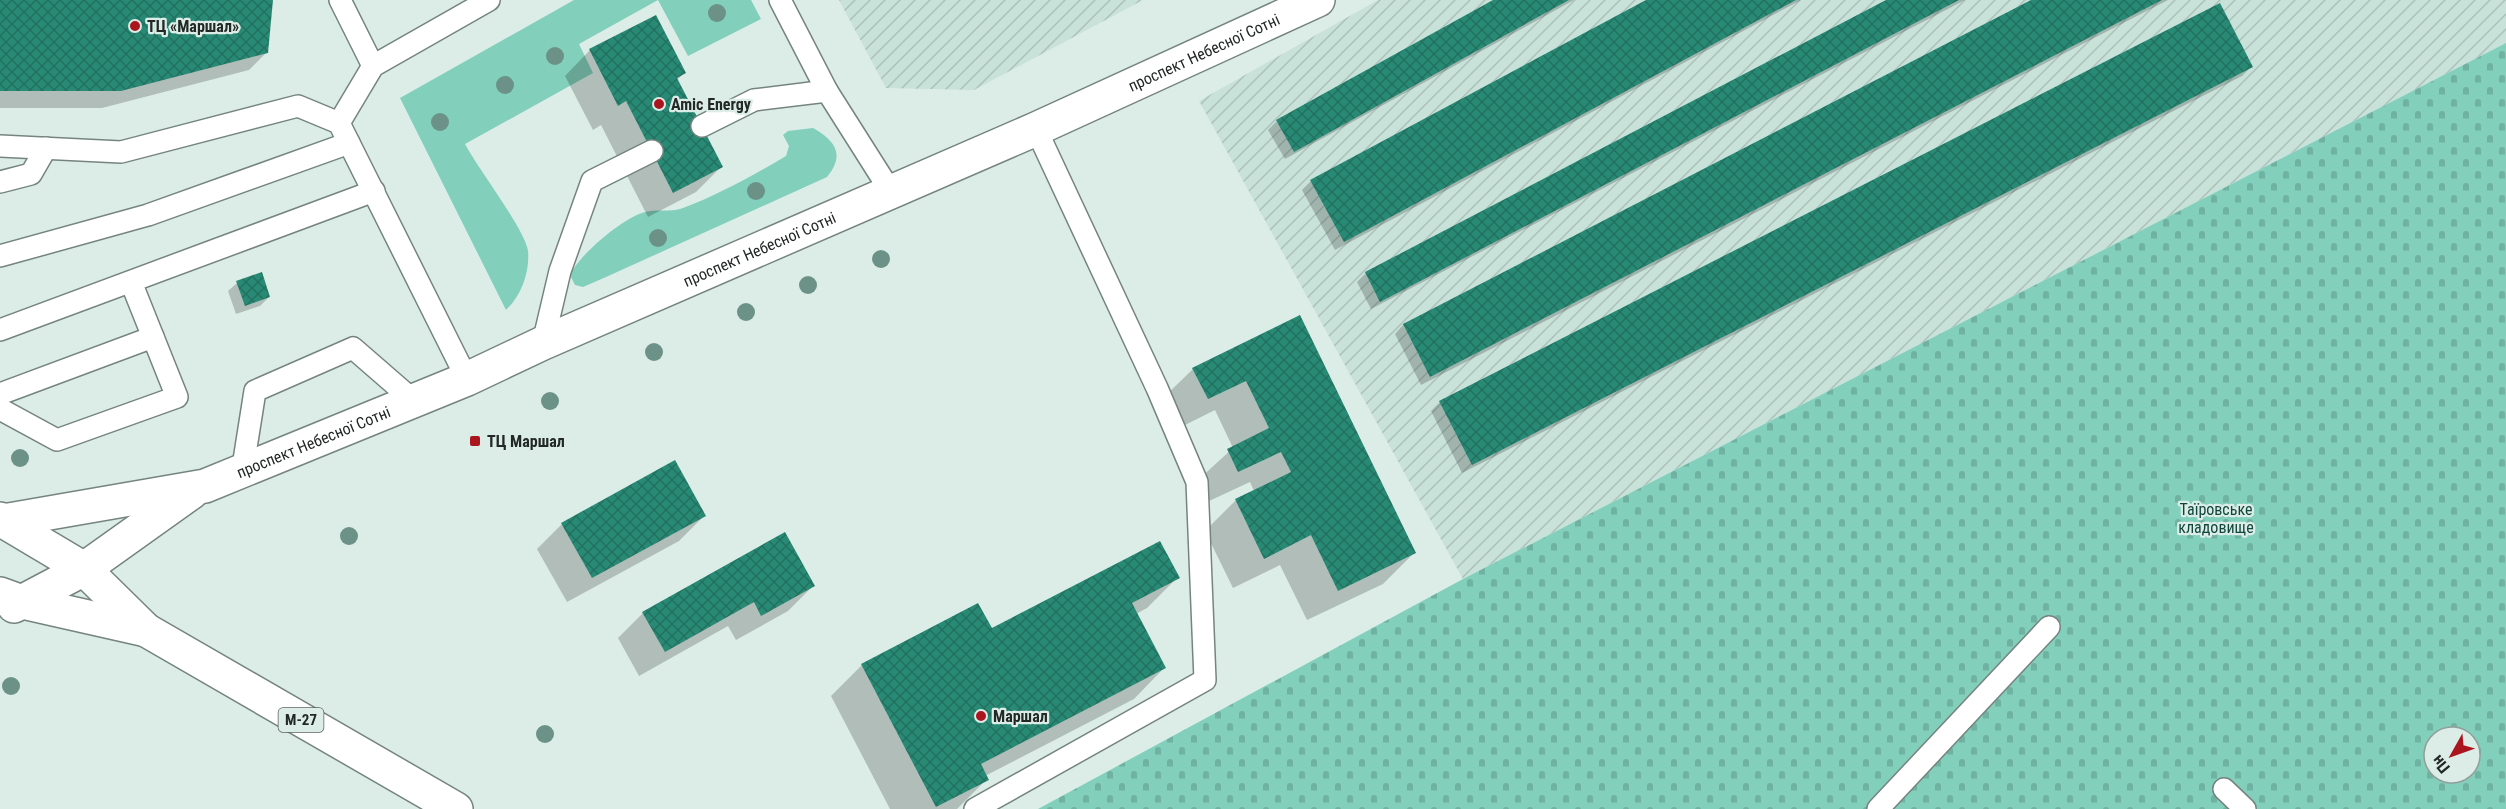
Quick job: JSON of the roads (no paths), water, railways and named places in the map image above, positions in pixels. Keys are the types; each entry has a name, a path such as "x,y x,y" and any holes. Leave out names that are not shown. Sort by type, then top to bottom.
{"main road":[{"name":"проспект Небесної Сотні","path":"1,521 199,488 242,472 467,379 543,343 1036,129 1318,0"},
{"name":"проспект Небесної Сотні","path":"7,603 84,569 199,488"},
{"path":"1,521 84,569 146,630"},
{"path":"7,603 146,630"},
{"name":"М-27","path":"146,630 456,809"}],"lane":[{"path":"340,0 373,66"},
{"path":"339,123 373,66 489,0"},
{"path":"780,0 827,91 891,192"},
{"path":"702,126 754,100 827,91"},
{"path":"0,146 121,152 298,106 339,123 467,379"},
{"path":"975,809 1205,680 1197,482 1157,388 1036,129"},
{"path":"0,256 148,215 349,143"},
{"path":"0,182 31,174 46,148"},
{"path":"543,343 560,271 592,182 652,151"},
{"path":"0,330 374,191"},
{"path":"0,409 57,440 177,397 131,282"},
{"path":"0,394 153,337"},
{"path":"242,472 255,391 353,348 414,401"},
{"path":"1878,809 2049,627"},
{"path":"2224,789 2245,809"}],"place":[{"name":"ТЦ «Маршал»","path":"135,26"},
{"name":"Amic Energy","path":"659,104"},
{"name":"ТЦ Маршал","path":"475,441"},
{"name":"Маршал","path":"981,716"}],"park label":[{"name":"Таїровське кладовище","path":"2216,518"}]}
